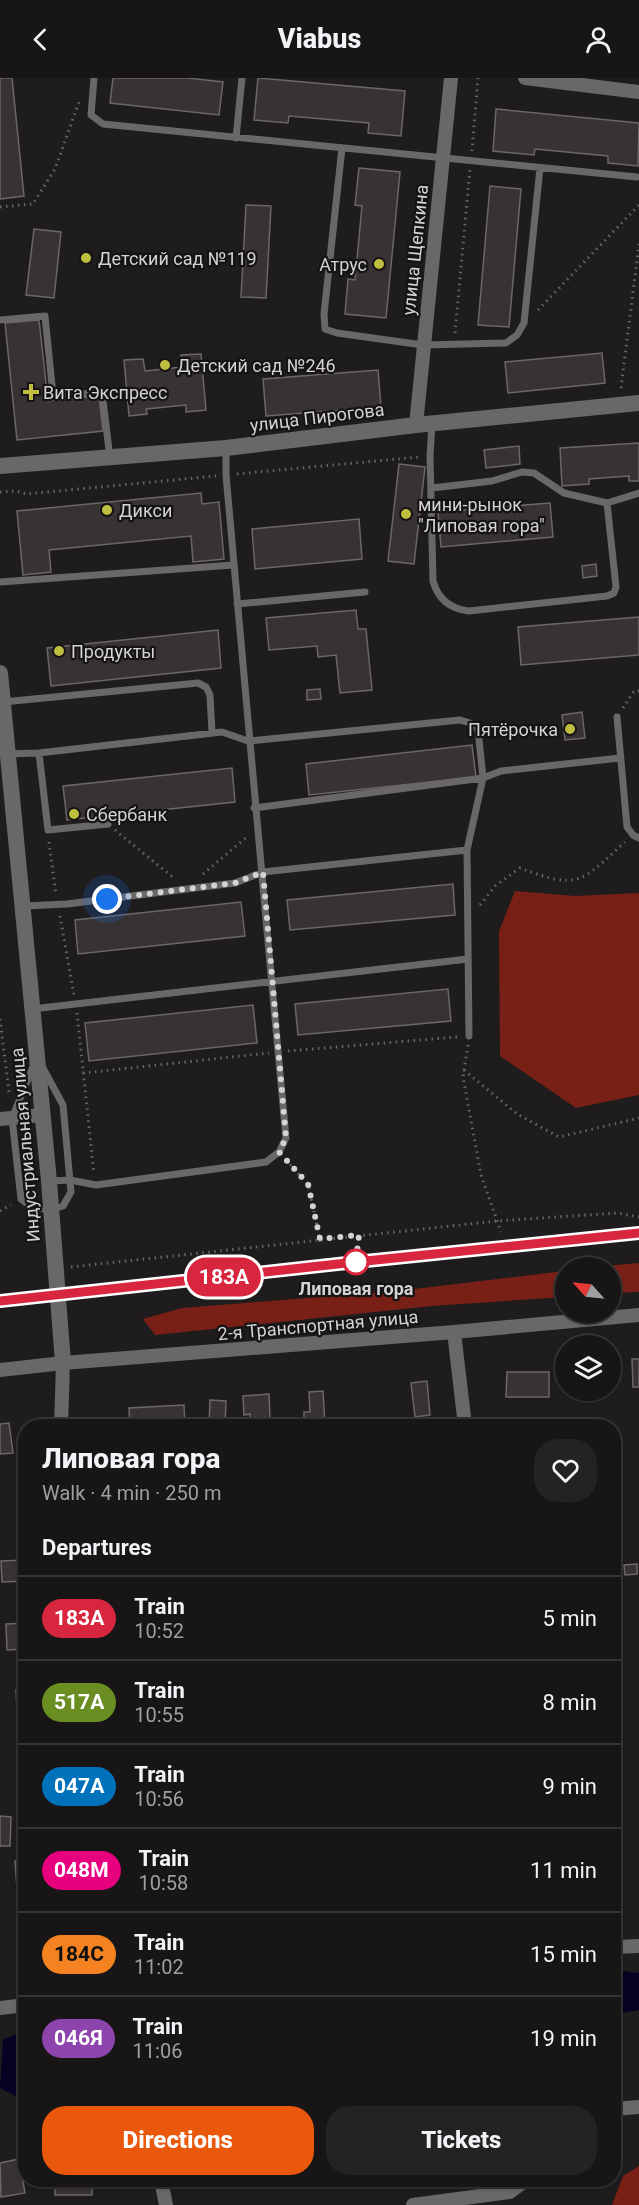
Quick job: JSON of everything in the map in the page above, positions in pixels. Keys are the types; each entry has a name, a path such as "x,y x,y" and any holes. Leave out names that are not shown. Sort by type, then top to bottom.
{"street":[{"name":"улица Щепкина","path":"424,424 423,345 451,78"},
{"path":"525,78 639,92"},
{"name":"улица Пирогова","path":"0,466 226,448 424,424 639,403"},
{"name":"Индустриальная улица","path":"0,681 49,1181 63,1363"},
{"path":"6,1119 42,1115"},
{"name":"2-я Транспортная улица","path":"0,1370 639,1315"},
{"path":"454,1332 464,1419"},
{"path":"61,1419 63,1363"},
{"path":"621,1947 639,1946"},
{"path":"0,2008 18,2006"},
{"path":"621,2109 639,2108"},
{"path":"163,2187 167,2204"},
{"path":"413,2205 510,2192 517,2187"}],"lane":[{"path":"94,78 91,115 103,124 637,177"},
{"path":"236,138 242,78"},
{"path":"342,148 324,314 325,329 338,333 423,345 506,343 517,335 524,323 540,168"},
{"path":"0,320 45,316 53,395 102,393 110,458"},
{"path":"424,424 430,456 432,488 433,581 441,598 452,607 469,611 607,596 614,593 616,587 607,503"},
{"path":"49,1181 70,1180 96,1185 266,1162 279,1152 286,1138 263,872 256,829 248,741 226,475 226,448"},
{"path":"432,488 492,481 522,472 534,473 564,494 607,503 639,493"},
{"path":"0,582 233,565"},
{"path":"237,604 365,592"},
{"path":"3,702 198,683 206,687 210,695 212,733"},
{"path":"617,717 627,827 636,837"},
{"path":"8,754 39,753 222,732 248,741 460,720 470,723 477,729 483,778 467,850 469,1036"},
{"path":"39,753 48,830 108,824"},
{"path":"254,808 483,778 501,771 620,758"},
{"path":"23,906 67,904 235,883 263,872 467,850"},
{"path":"33,1009 468,959"},
{"path":"37,1057 63,1105 70,1180 71,1192 63,1206 51,1210 31,1208 21,1199 6,1119 37,1057"}],"path":[{"path":"454,344 478,78"},
{"path":"0,207 33,204 55,169 81,98"},
{"path":"524,323 639,206"},
{"path":"618,405 639,244"},
{"path":"15,484 16,491"},
{"path":"617,717 634,691 639,691"},
{"path":"108,824 186,889 256,829"},
{"path":"467,920 495,886 520,868 551,879 573,882 593,871 636,837"},
{"path":"0,1019 6,1119"},
{"path":"469,1036 463,1077 481,1175 501,1232"},
{"path":"464,1070 517,1114 559,1137 639,1118"},
{"path":"279,1152 308,1184 321,1245"},
{"path":"56,1269 497,1221 617,1213 639,1217"}],"shaded area":[{"path":"515,891 575,896 639,893 639,1095 576,1108 500,1056 499,931"},
{"path":"639,1263 639,1292 621,1293 621,1265"},
{"path":"555,1272 555,1298 432,1306 155,1335 143,1319 182,1308 406,1290"},
{"path":"621,1971 639,1973 639,2010 621,2013"},
{"path":"18,2033 18,2097 0,2088 3,2040"},
{"path":"639,2166 639,2205 612,2205 619,2187 621,2187 623,2176"}],"building":[{"path":"0,78 12,78 24,196 0,199"},
{"path":"113,78 188,78 223,82 219,115 110,103"},
{"path":"258,78 405,91 401,136 368,133 369,123 289,116 288,123 254,120"},
{"path":"496,109 639,123 638,166 608,163 608,156 535,149 534,155 493,151"},
{"path":"359,168 400,172 386,318 345,314 348,279 355,280 362,206 355,205"},
{"path":"490,186 521,189 509,327 478,325"},
{"path":"246,205 271,206 266,298 241,297"},
{"path":"34,229 61,232 54,298 26,295"},
{"path":"39,320 48,401 99,396 103,431 17,440 5,323"},
{"path":"602,353 605,383 508,393 505,362"},
{"path":"201,354 206,410 186,412 186,405 146,409 147,414 129,416 124,360 143,359 145,371 182,367 181,355"},
{"path":"378,370 381,407 266,416 263,379"},
{"path":"639,443 639,481 629,481 629,476 589,479 589,484 562,486 560,448"},
{"path":"519,446 520,464 486,468 484,450"},
{"name":"мини-рынок \"Липовая гора\"","path":"399,464 425,467 414,564 388,561"},
{"path":"201,493 202,504 219,502 224,559 193,562 191,536 49,550 51,572 23,575 17,511"},
{"path":"550,503 553,537 441,547 438,512"},
{"path":"359,519 362,559 255,569 252,529"},
{"path":"596,564 597,576 583,578 582,566"},
{"path":"356,610 358,629 366,629 372,690 340,693 336,655 318,657 317,646 269,650 266,618"},
{"path":"639,617 639,655 521,665 518,627"},
{"path":"218,630 221,668 51,686 47,648"},
{"path":"320,689 321,699 307,700 307,690"},
{"path":"582,712 585,738 565,740 562,715"},
{"path":"472,745 476,777 309,795 306,764"},
{"path":"232,768 235,802 67,820 63,786"},
{"path":"453,884 455,915 290,930 287,900"},
{"path":"241,902 245,936 78,954 75,920"},
{"path":"448,989 451,1021 298,1035 295,1004"},
{"path":"253,1005 257,1043 89,1061 85,1023"},
{"path":"632,1359 639,1359 639,1387 633,1387"},
{"path":"507,1372 549,1372 549,1397 506,1397"},
{"path":"427,1381 430,1415 415,1417 411,1383"},
{"path":"323,1391 325,1419 304,1419 304,1412 310,1412 309,1392"},
{"path":"269,1394 270,1418 250,1419 250,1414 244,1415 243,1396"},
{"path":"210,1400 226,1401 225,1419 209,1419"},
{"path":"184,1405 185,1419 130,1419 129,1408"},
{"path":"9,1423 13,1453 0,1454 0,1424"},
{"path":"18,1560 18,1581 2,1582 1,1561"},
{"path":"637,1564 637,1574 625,1575 624,1565"},
{"path":"18,1623 18,1649 7,1650 6,1624"},
{"path":"16,1690 18,1690 18,1709"},
{"path":"0,1816 11,1817 10,1846 0,1846"},
{"path":"15,1861 18,1861 17,1888"},
{"path":"18,2159 18,2187 24,2187 25,2193 1,2197 0,2163"},
{"path":"55,2187 92,2187 92,2195 55,2195"}],"railway":[{"path":"0,1301 639,1233"}],"train":[{"name":"183А","path":"0,1301 639,1233"}],"place":[{"name":"Детский сад №119","path":"86,258"},
{"name":"Атрус","path":"379,264"},
{"name":"Детский сад №246","path":"165,365"},
{"name":"Вита Экспресс","path":"31,392"},
{"name":"Дикси","path":"107,510"},
{"name":"мини-рынок \"Липовая гора\"","path":"406,514"},
{"name":"Продукты","path":"59,651"},
{"name":"Пятёрочка","path":"570,729"},
{"name":"Сбербанк","path":"74,814"},
{"name":"Липовая гора","path":"356,1262"}],"route":[{"path":"107,899 235,883 263,872 286,1138 279,1152 308,1184 320,1239 359,1235 356,1262"}]}
